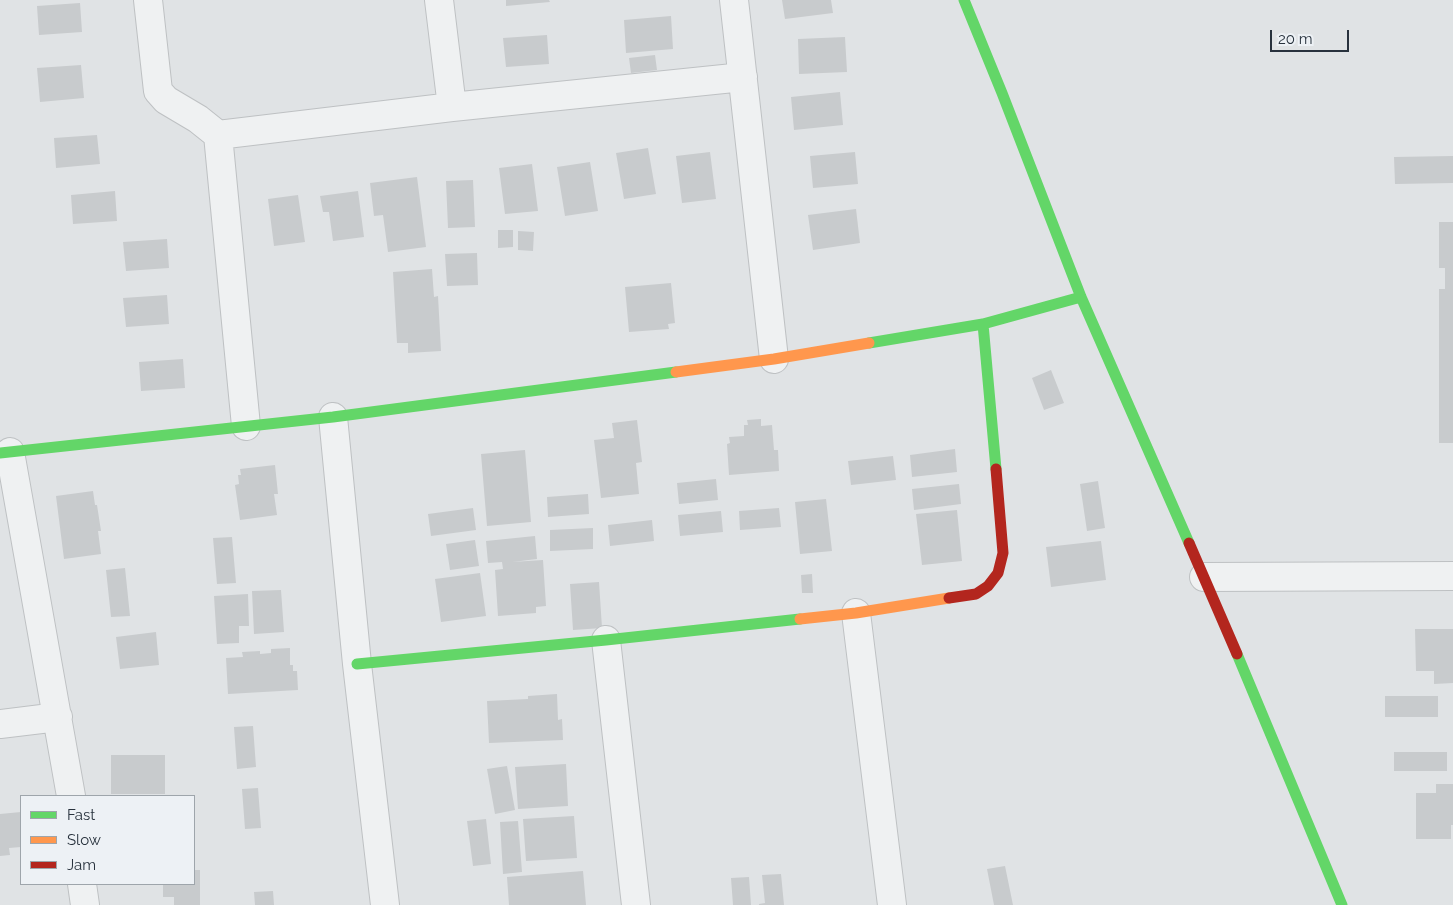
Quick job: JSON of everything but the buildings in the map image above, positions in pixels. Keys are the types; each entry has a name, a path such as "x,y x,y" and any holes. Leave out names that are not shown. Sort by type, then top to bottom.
{"street":[{"path":"148,0 158,91 166,100 198,119 218,135 452,107 743,77"},
{"path":"439,0 452,107"},
{"path":"734,0 774,359"},
{"path":"964,0 1081,297 1204,577 1342,905"},
{"path":"218,135 246,426"},
{"path":"71,795 58,717 5,453 333,416 774,359 983,324 1081,297"},
{"path":"357,664 606,640 856,612 976,594 987,588 994,580 1000,569 1003,553 983,324"},
{"path":"333,416 357,664 385,905"},
{"path":"1204,577 1453,576"},
{"path":"856,612 892,905"},
{"path":"606,640 636,905"},
{"path":"0,724 58,717"},
{"path":"82,885 85,905"}],"traffic: fast":[{"path":"964,0 1081,297 1189,543"},
{"path":"869,343 983,324 1081,297"},
{"path":"983,324 996,469"},
{"path":"0,453 333,417 676,372"},
{"path":"357,664 800,619"},
{"path":"1237,654 1342,905"}],"traffic: slow":[{"path":"676,372 774,359 869,343"},
{"path":"800,619 856,613 949,598"}],"traffic: jam":[{"path":"949,598 976,594 988,586 998,573 1003,553 996,469"},
{"path":"1189,543 1237,654"}]}
